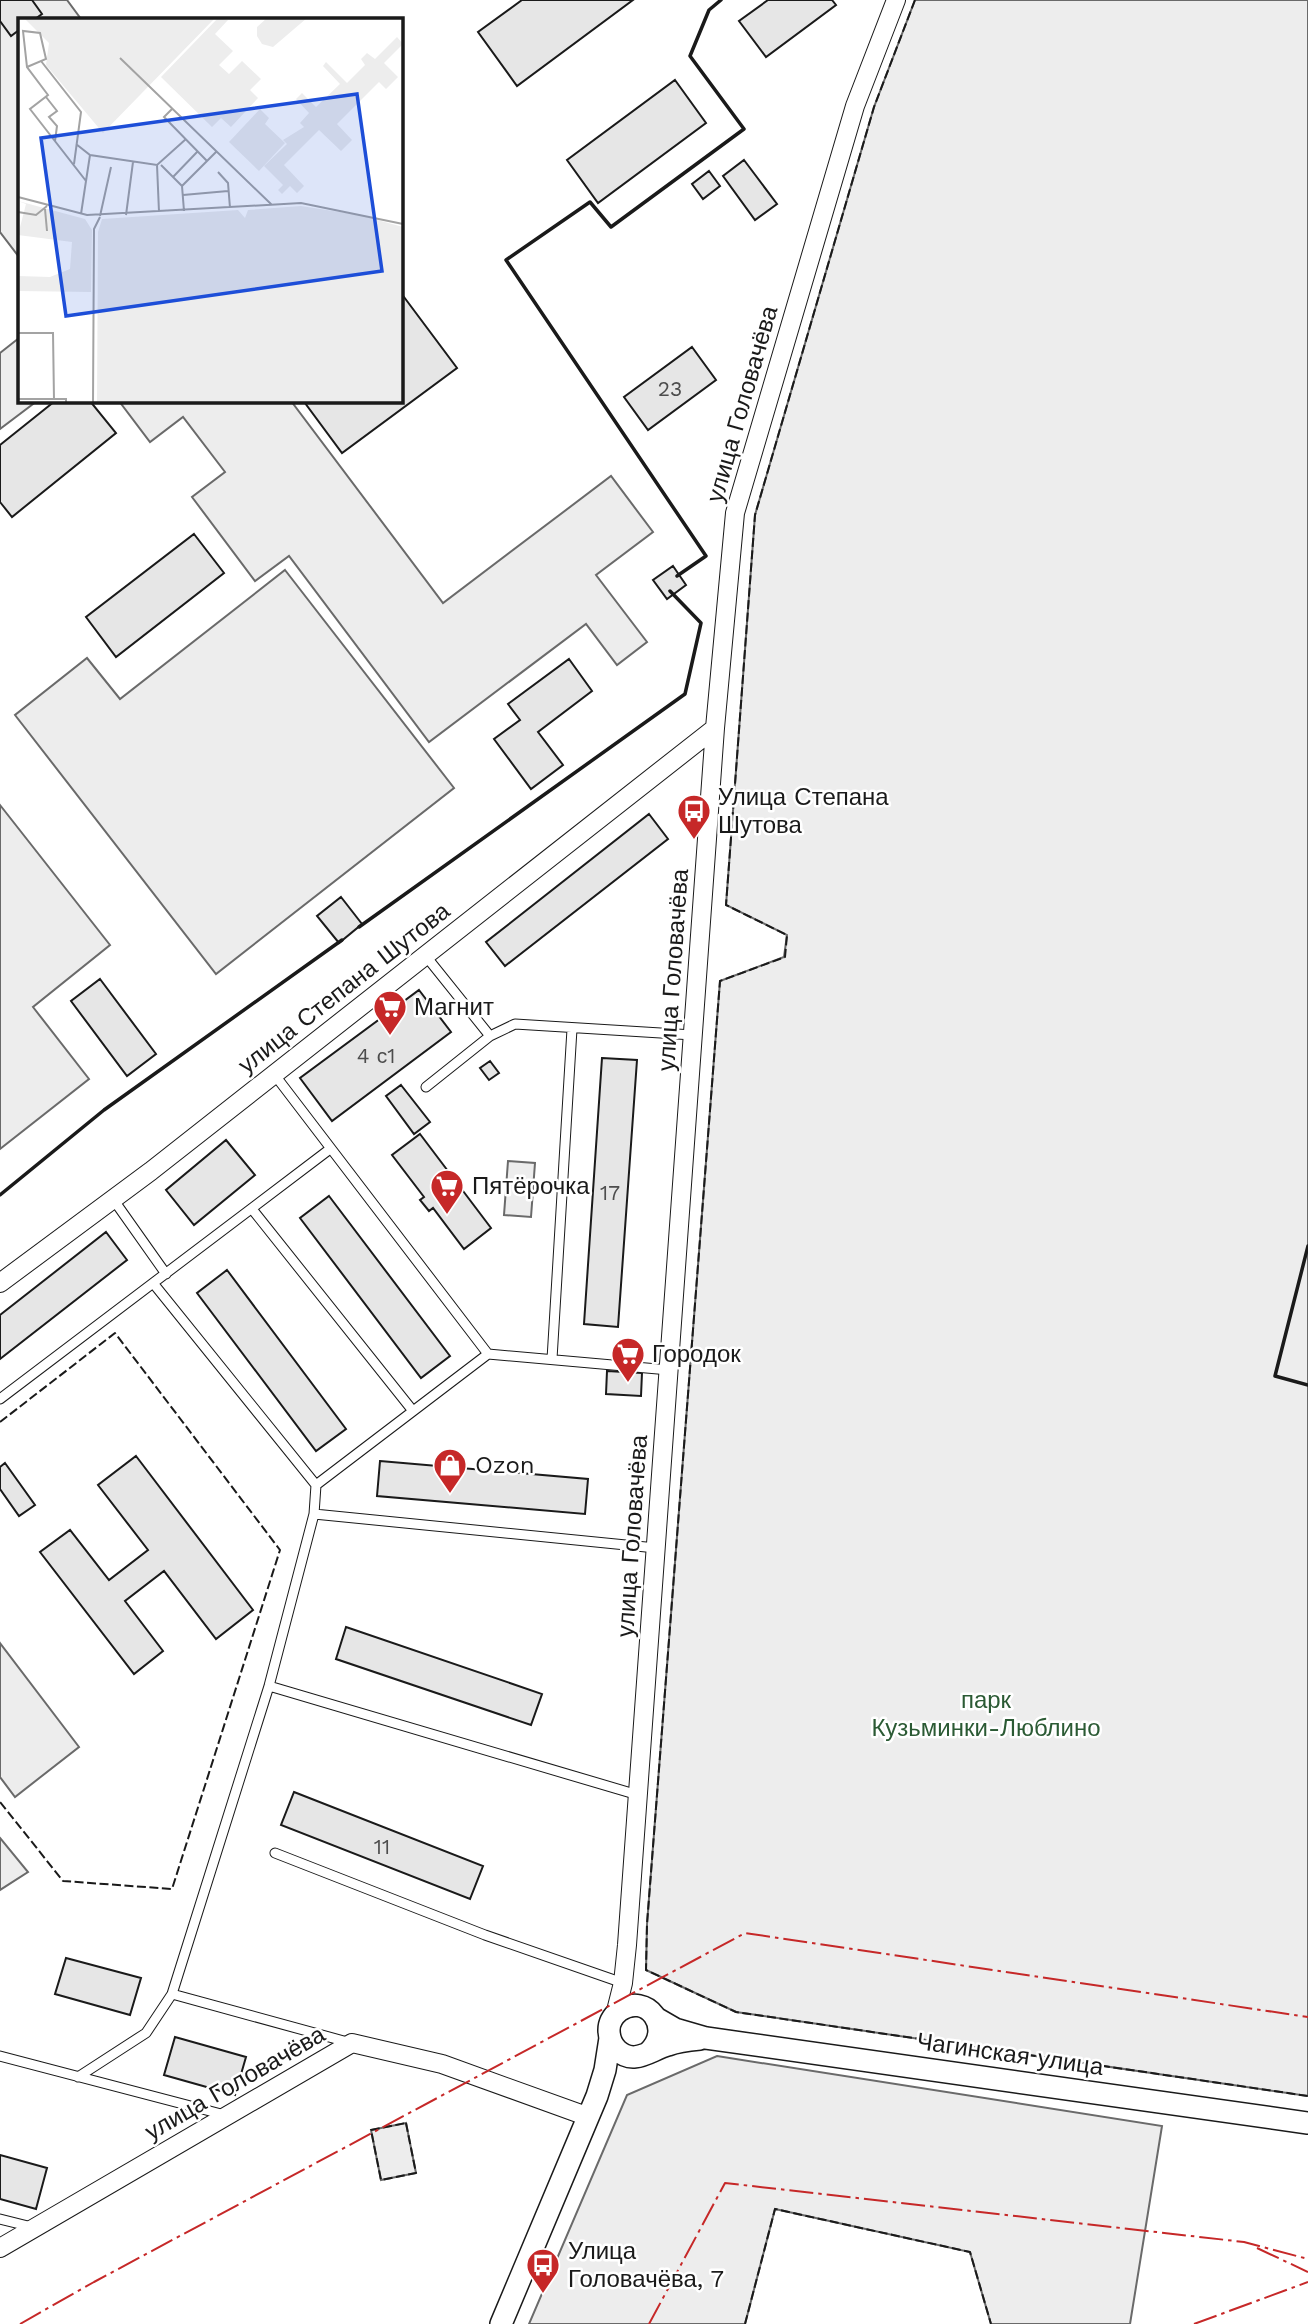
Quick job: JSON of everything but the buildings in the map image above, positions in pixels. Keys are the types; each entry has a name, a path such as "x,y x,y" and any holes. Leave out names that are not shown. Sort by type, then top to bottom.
{"street":[{"name":"улица Головачёва","path":"615,2015 624,1976 639,1795 715,727 735,513 855,106 896,0"},
{"name":"улица Степана Шутова","path":"0,1283 274,1074 715,727"},
{"name":"улица Головачёва","path":"624,1976 654,2015"},
{"path":"501,2324 597,2096 605,2070 611,2022 615,2015 628,2007 636,2006 654,2015 660,2033 654,2048 645,2055 625,2055 618,2051 610,2038"},
{"name":"Чагинская улица","path":"654,2015 675,2029 706,2038 1308,2123"},
{"name":"Чагинская улица","path":"597,2096 612,2076 645,2055 664,2046 706,2038"},
{"name":"улица Головачёва","path":"0,2248 352,2043 442,2064 589,2117"}],"lane":[{"path":"425,955 490,1036"},
{"path":"426,1087 490,1036 515,1024 693,1035"},
{"path":"552,1359 572,1029"},
{"path":"274,1074 488,1354"},
{"path":"0,1399 330,1149"},
{"path":"113,1199 166,1274"},
{"path":"252,1209 413,1411"},
{"path":"78,2077 146,2033 172,1994 269,1686 314,1514 316,1485 153,1283"},
{"path":"316,1485 488,1354 669,1370"},
{"path":"314,1514 656,1548"},
{"path":"269,1686 639,1795"},
{"path":"275,1853 485,1935 624,1976"},
{"path":"172,1994 352,2043"},
{"path":"0,2056 228,2115"},
{"path":"0,2220 35,2228"}],"green space":[{"path":"0,0 67,0 80,18 18,18 18,256 0,232"},
{"name":"парк Кузьминки-Люблино","path":"915,0 1308,0 1308,2096 736,2012 646,1970 647,1924 720,981 784,957 787,935 726,905 755,515 874,107"},
{"path":"18,339 18,402 36,402 0,429 0,353"},
{"path":"120,402 292,402 443,603 611,476 653,532 596,575 647,642 617,665 586,624 429,742 289,556 255,581 192,497 225,472 183,417 150,442"},
{"path":"285,570 454,788 216,974 15,715 87,658 120,699"},
{"path":"0,805 110,945 33,1007 89,1079 0,1149"},
{"path":"508,1161 535,1163 531,1217 504,1215"},
{"path":"0,1643 79,1747 15,1797 0,1777"},
{"path":"0,1838 28,1872 0,1890"},
{"path":"717,2056 1162,2126 1130,2324 991,2324 970,2252 775,2209 745,2324 529,2324 627,2095"},
{"path":"406,2123 416,2173 381,2180 371,2130"}],"fence":[{"path":"915,0 874,107 755,515 726,905 787,935 785,957 720,981 647,1924 646,1970 736,2012 1308,2096"},
{"path":"0,1422 115,1333 280,1550 172,1889 63,1881 0,1802"},
{"path":"406,2123 416,2173 381,2180 371,2130 406,2123"},
{"path":"745,2324 775,2209 970,2252 991,2324"}],"wall":[{"path":"677,576 706,556 506,260 590,202 611,227 744,129 690,56 709,10 721,0"},
{"path":"359,927 685,694 701,623 670,591"},
{"path":"0,1195 104,1110 342,940"},
{"path":"1308,1246 1275,1376 1308,1385"}],"power":[{"path":"20,2324 745,1933 1308,2017"},
{"path":"649,2324 725,2183 1244,2242 1308,2259"},
{"path":"1257,2248 1308,2272"},
{"path":"1194,2324 1308,2282"}],"place":[{"name":"Улица Степана Шутова","path":"694,841"},
{"name":"Магнит","path":"390,1037"},
{"name":"Пятёрочка","path":"447,1216"},
{"name":"Городок","path":"628,1384"},
{"name":"Ozon","path":"450,1495"},
{"name":"Улица Головачёва, 7","path":"543,2295"}]}
